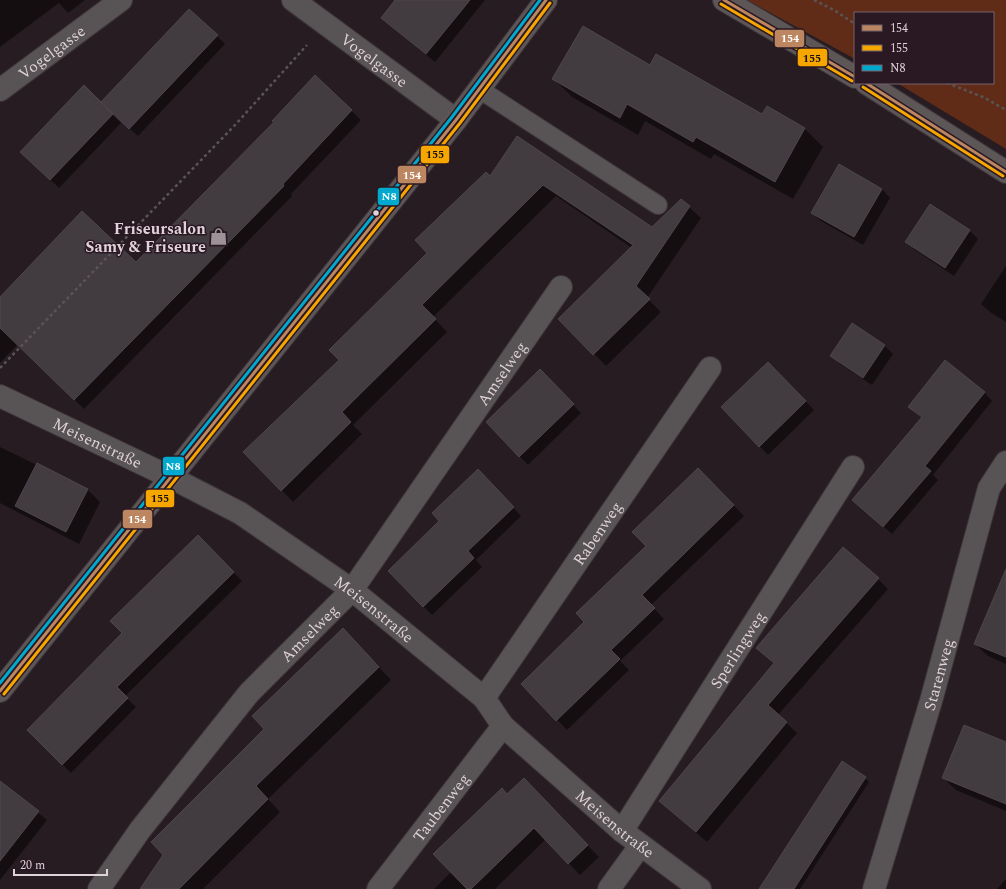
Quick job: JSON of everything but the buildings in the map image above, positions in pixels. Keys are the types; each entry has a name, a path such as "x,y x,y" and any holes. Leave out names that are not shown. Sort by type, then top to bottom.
{"street":[{"name":"Vogelgasse","path":"0,90 122,0"},
{"name":"Vogelgasse","path":"294,0 456,120"},
{"path":"0,690 456,120 546,0"},
{"path":"724,0 854,76"},
{"path":"868,84 1006,172"},
{"name":"Amselweg","path":"99,889 140,830 249,693 352,590 561,287"},
{"name":"Rabenweg","path":"484,698 710,368"},
{"name":"Meisenstraße","path":"0,396 170,477 240,513 352,590 484,698 503,726 622,831 640,846 700,889"},
{"name":"Starenweg","path":"874,889 931,701 989,488 1006,462"},
{"name":"Sperlingweg","path":"622,831 853,467"},
{"name":"Taubenweg","path":"378,889 503,726"},
{"path":"608,889 640,846"}],"lane":[{"path":"479,89 658,205"}],"path":[{"path":"814,0 834,10 854,23"},
{"path":"0,368 236,124 327,24"},
{"path":"950,84 983,97 1006,110"}],"shaded area":[{"path":"747,0 1006,0 1006,149 899,84 994,84 994,12 854,12 854,58"}],"transit line":[{"name":"N8","path":"0,683 452,117 540,0"},
{"name":"154","path":"0,691 456,120 546,0"},
{"name":"154","path":"724,0 854,76"},
{"name":"155","path":"4,694 460,123 550,3"},
{"name":"155","path":"721,4 852,81"},
{"name":"154","path":"868,84 1006,172"},
{"name":"155","path":"863,87 1003,176"}],"place":[{"name":"Friseursalon Samy & Friseure","path":"219,237"}]}
